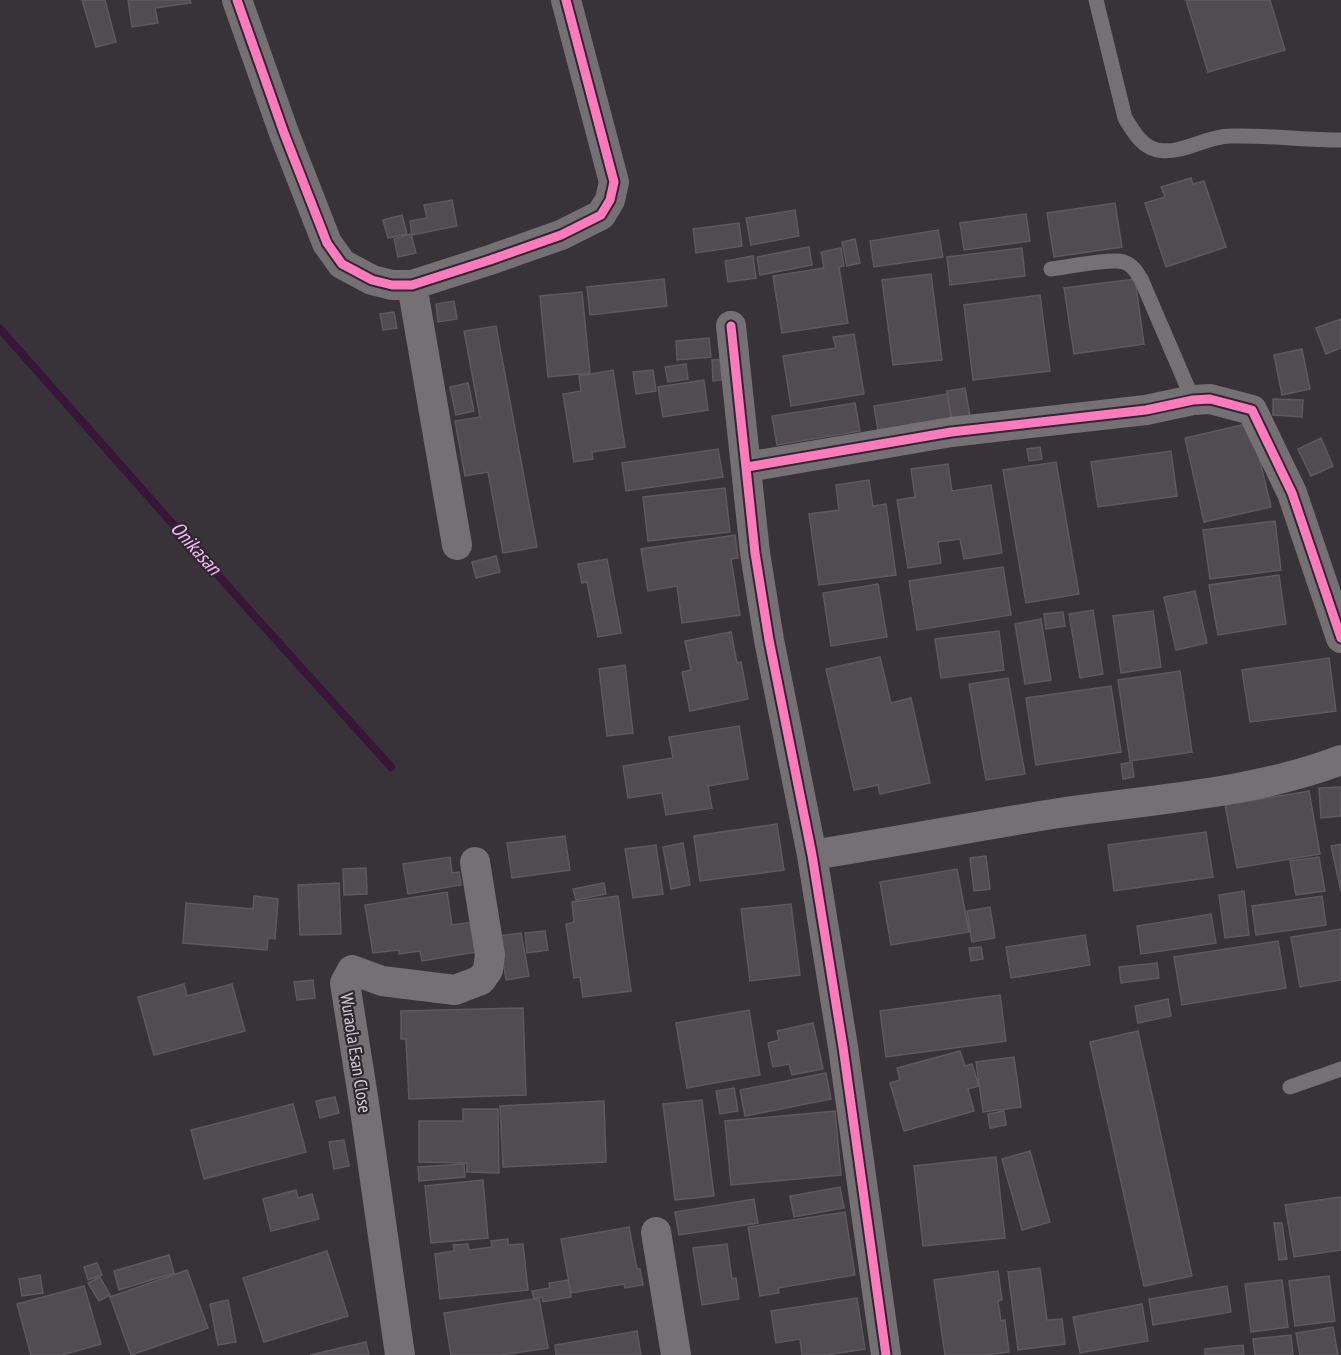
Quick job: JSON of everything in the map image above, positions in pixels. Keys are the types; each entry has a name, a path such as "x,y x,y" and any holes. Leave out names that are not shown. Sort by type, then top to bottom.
{"street":[{"path":"237,0 284,133 327,243 342,264 372,280 392,285 412,285 490,260 561,235 601,215 610,200 614,182 566,0"},
{"path":"412,285 457,545"},
{"path":"731,326 755,553 769,640 812,855 843,1047 886,1355"},
{"path":"747,467 951,432 1146,410 1193,400 1210,399 1252,410 1292,494 1341,638"},
{"path":"812,855 1059,813 1194,795 1260,783 1341,760"},
{"name":"Wuraola Esan Close","path":"400,1355 345,983 352,970 382,981 455,990 481,980 488,970 490,955 475,862"},
{"path":"656,1232 675,1355"}],"lane":[{"path":"1096,0 1125,118 1136,135 1147,146 1159,150 1177,149 1227,136 1341,140"},
{"path":"1051,269 1112,262 1125,262 1133,268 1142,279 1193,400"},
{"path":"1290,1087 1341,1069"}],"building":[{"path":"82,0 105,0 116,42 96,47"},
{"path":"128,0 190,0 191,3 155,8 158,23 132,27"},
{"path":"1186,0 1270,0 1285,50 1208,72"},
{"path":"1191,178 1193,184 1204,181 1226,247 1166,267 1145,203 1165,197 1161,187"},
{"path":"452,200 457,226 412,235 410,221 427,218 424,205"},
{"path":"1115,203 1122,247 1054,257 1047,213"},
{"path":"795,210 799,236 751,245 746,218"},
{"path":"1026,214 1030,241 964,250 960,223"},
{"path":"402,215 407,234 388,238 383,220"},
{"path":"739,223 742,246 696,253 693,229"},
{"path":"938,230 943,257 874,267 870,241"},
{"path":"411,234 416,253 398,257 394,239"},
{"path":"855,239 860,263 847,266 842,242"},
{"path":"809,247 812,265 760,275 757,257"},
{"path":"841,248 844,266 839,267 848,323 782,333 773,276 824,268 821,252"},
{"path":"1022,248 1025,276 950,285 947,257"},
{"path":"753,256 756,278 728,282 725,261"},
{"path":"931,274 942,360 893,365 882,280"},
{"path":"664,279 667,306 590,315 587,287"},
{"path":"1135,279 1144,344 1074,354 1064,288"},
{"path":"582,292 590,373 548,377 540,296"},
{"path":"1040,295 1050,371 973,380 964,305"},
{"path":"454,301 457,319 438,322 436,304"},
{"path":"394,312 397,328 383,330 380,314"},
{"path":"1341,319 1341,348 1326,354 1316,328"},
{"path":"496,326 537,547 503,553 488,472 465,476 455,421 480,417 464,331"},
{"path":"854,334 864,394 791,406 783,356 836,348 833,337"},
{"path":"709,338 711,357 677,360 676,341"},
{"path":"1302,349 1310,389 1282,395 1274,355"},
{"path":"725,359 727,379 713,381 712,360"},
{"path":"686,364 688,379 668,382 665,367"},
{"path":"613,370 625,447 592,452 593,459 574,462 563,394 581,391 579,376"},
{"path":"653,370 656,391 636,394 633,372"},
{"path":"704,380 708,410 663,417 658,387"},
{"path":"468,383 474,411 456,415 450,387"},
{"path":"965,388 970,416 952,419 947,391"},
{"path":"947,394 951,419 878,431 874,406"},
{"path":"1273,399 1303,400 1302,417 1273,415"},
{"path":"855,403 860,431 777,445 772,416"},
{"path":"1251,423 1271,507 1204,522 1185,438"},
{"path":"1321,438 1333,466 1311,476 1298,449"},
{"path":"1040,447 1042,459 1029,461 1027,449"},
{"path":"718,449 723,477 626,491 622,463"},
{"path":"1171,451 1177,496 1098,507 1091,462"},
{"path":"1056,462 1079,594 1026,603 1003,470"},
{"path":"948,464 952,491 991,485 1002,553 964,559 960,539 938,542 941,563 908,568 897,500 915,497 911,469"},
{"path":"869,480 873,506 886,504 896,575 819,585 809,514 839,510 836,485"},
{"path":"725,488 730,532 648,541 643,497"},
{"path":"1275,521 1281,570 1210,579 1203,530"},
{"path":"735,535 738,558 731,559 740,615 682,623 677,586 648,591 641,549"},
{"path":"496,556 500,572 476,578 472,562"},
{"path":"607,559 621,633 598,637 587,582 582,583 578,564"},
{"path":"1003,567 1011,615 917,630 909,581"},
{"path":"1279,575 1286,624 1218,635 1209,585"},
{"path":"878,584 887,637 831,646 823,593"},
{"path":"1195,591 1207,643 1176,650 1164,597"},
{"path":"1093,610 1103,674 1080,678 1069,614"},
{"path":"1153,611 1161,667 1121,673 1113,616"},
{"path":"1063,612 1065,626 1046,629 1044,614"},
{"path":"1041,619 1051,680 1025,684 1015,624"},
{"path":"999,631 1004,670 941,678 935,639"},
{"path":"731,632 737,663 741,662 748,699 690,711 682,672 691,670 685,641"},
{"path":"880,657 891,703 911,698 930,783 880,794 878,785 854,790 826,669"},
{"path":"1329,658 1336,711 1250,722 1242,670"},
{"path":"625,665 633,733 607,736 599,669"},
{"path":"1180,671 1192,752 1130,761 1118,680"},
{"path":"1008,678 1025,774 986,780 969,684"},
{"path":"1111,686 1121,752 1036,765 1026,698"},
{"path":"739,726 748,779 708,786 712,808 666,815 662,793 628,798 623,766 673,758 669,737"},
{"path":"1132,762 1134,777 1123,779 1121,764"},
{"path":"1341,787 1341,816 1321,818 1319,788"},
{"path":"1309,791 1320,854 1237,868 1225,805"},
{"path":"777,824 784,870 700,881 694,836"},
{"path":"1206,832 1213,877 1114,891 1108,845"},
{"path":"565,836 570,870 512,878 507,843"},
{"path":"683,843 690,885 671,889 663,847"},
{"path":"1341,844 1341,891 1331,846"},
{"path":"656,845 663,894 633,898 625,849"},
{"path":"986,856 990,889 974,891 970,858"},
{"path":"450,857 452,873 459,872 461,885 408,894 403,864"},
{"path":"1319,857 1325,891 1296,895 1290,861"},
{"path":"366,868 367,894 344,895 343,869"},
{"path":"957,869 969,932 891,945 880,882"},
{"path":"339,883 341,934 300,935 298,885"},
{"path":"604,883 606,894 576,900 573,889"},
{"path":"1244,891 1249,935 1225,938 1219,895"},
{"path":"447,892 452,925 472,922 477,952 422,961 420,951 399,954 399,950 373,953 365,905"},
{"path":"254,896 278,899 275,939 268,938 267,950 183,943 186,903 253,909"},
{"path":"618,896 631,991 583,997 580,977 574,978 566,924 574,922 572,902"},
{"path":"1322,896 1326,925 1256,935 1252,906"},
{"path":"791,904 800,975 750,981 741,909"},
{"path":"990,907 995,938 972,942 967,911"},
{"path":"1211,914 1216,943 1141,954 1137,926"},
{"path":"1341,929 1341,980 1300,987 1291,937"},
{"path":"545,931 548,950 527,953 525,933"},
{"path":"521,933 529,976 506,980 499,936"},
{"path":"1085,935 1090,965 1011,978 1006,947"},
{"path":"1278,941 1286,988 1182,1005 1174,957"},
{"path":"981,947 983,959 971,961 969,948"},
{"path":"1157,963 1159,978 1121,983 1119,967"},
{"path":"313,980 315,998 297,1000 294,982"},
{"path":"184,984 187,996 232,984 245,1031 154,1055 138,997"},
{"path":"1000,995 1006,1041 886,1057 880,1011"},
{"path":"1168,999 1171,1016 1138,1023 1135,1006"},
{"path":"523,1008 526,1095 409,1099 406,1039 401,1039 401,1011"},
{"path":"749,1010 760,1075 687,1088 676,1023"},
{"path":"813,1023 823,1069 792,1075 789,1064 773,1067 768,1043 779,1040 777,1031"},
{"path":"1138,1031 1192,1276 1144,1286 1090,1042"},
{"path":"960,1051 965,1066 972,1064 979,1086 968,1089 974,1111 904,1131 890,1083 900,1080 897,1068"},
{"path":"1014,1057 1021,1107 983,1112 976,1062"},
{"path":"826,1073 831,1099 745,1116 740,1090"},
{"path":"734,1088 738,1111 720,1114 716,1091"},
{"path":"335,1097 339,1113 320,1118 316,1101"},
{"path":"702,1100 714,1196 675,1200 663,1104"},
{"path":"604,1101 606,1162 503,1167 500,1106"},
{"path":"293,1104 306,1152 204,1179 191,1130"},
{"path":"463,1109 498,1109 499,1173 467,1172 467,1163 419,1162 419,1121 463,1121"},
{"path":"835,1111 841,1175 731,1185 725,1121"},
{"path":"1004,1111 1006,1125 990,1128 988,1114"},
{"path":"344,1140 349,1166 334,1169 329,1142"},
{"path":"1030,1151 1050,1222 1022,1230 1002,1159"},
{"path":"996,1157 1005,1238 923,1246 914,1166"},
{"path":"464,1164 465,1177 419,1181 418,1167"},
{"path":"483,1180 488,1238 431,1243 425,1186"},
{"path":"840,1187 844,1208 794,1217 790,1196"},
{"path":"296,1190 298,1198 312,1194 319,1219 271,1231 263,1199"},
{"path":"1341,1197 1341,1250 1294,1257 1285,1205"},
{"path":"754,1199 758,1223 679,1235 675,1212"},
{"path":"845,1212 855,1275 778,1288 779,1293 760,1296 748,1227"},
{"path":"1274,1223 1282,1223 1287,1259 1279,1260"},
{"path":"629,1227 637,1269 640,1269 643,1285 625,1288 624,1284 571,1293 561,1239"},
{"path":"508,1239 508,1245 523,1244 528,1290 440,1299 435,1254 454,1251 453,1245 468,1244 469,1250 492,1247 491,1241"},
{"path":"727,1244 732,1279 736,1278 739,1299 702,1305 693,1248"},
{"path":"327,1251 348,1316 264,1342 243,1278"},
{"path":"169,1255 174,1273 119,1290 114,1271"},
{"path":"97,1263 102,1275 88,1280 84,1267"},
{"path":"1040,1268 1047,1320 1062,1319 1065,1344 1018,1350 1008,1272"},
{"path":"187,1270 208,1328 131,1355 110,1297"},
{"path":"998,1271 1002,1300 998,1301 1001,1321 1005,1320 1009,1352 985,1355 945,1355 934,1280"},
{"path":"40,1275 43,1293 22,1296 19,1279"},
{"path":"1329,1276 1335,1321 1295,1326 1289,1281"},
{"path":"100,1277 110,1295 99,1301 88,1283"},
{"path":"568,1280 571,1297 543,1302 542,1297 534,1299 532,1291 550,1288 549,1283"},
{"path":"1282,1280 1288,1327 1251,1332 1245,1284"},
{"path":"84,1286 101,1344 62,1355 31,1355 17,1304"},
{"path":"1227,1286 1231,1312 1153,1325 1149,1299"},
{"path":"539,1298 548,1348 501,1355 451,1355 444,1313"},
{"path":"857,1298 865,1349 826,1355 802,1355 800,1339 776,1343 771,1311"},
{"path":"228,1300 236,1342 218,1345 210,1304"},
{"path":"1142,1304 1148,1341 1080,1353 1073,1317"},
{"path":"1333,1327 1338,1355 1300,1355 1296,1333"},
{"path":"637,1331 641,1355 556,1355 555,1345"},
{"path":"1291,1335 1293,1355 1255,1355 1253,1339"},
{"path":"366,1342 369,1355 310,1355"},
{"path":"1243,1345 1244,1355 1205,1355 1205,1349"}],"waterway":[{"name":"Onikasan","path":"0,329 391,767"}],"cycle path":[{"path":"237,0 284,133 327,243 342,264 372,280 392,285 412,285 490,260 561,235 601,215 610,200 614,182 566,0"},
{"path":"731,326 755,553 769,640 812,855 843,1047 886,1355"},
{"path":"747,467 951,432 1146,410 1193,400 1210,399 1252,410 1292,493 1341,638"}]}
